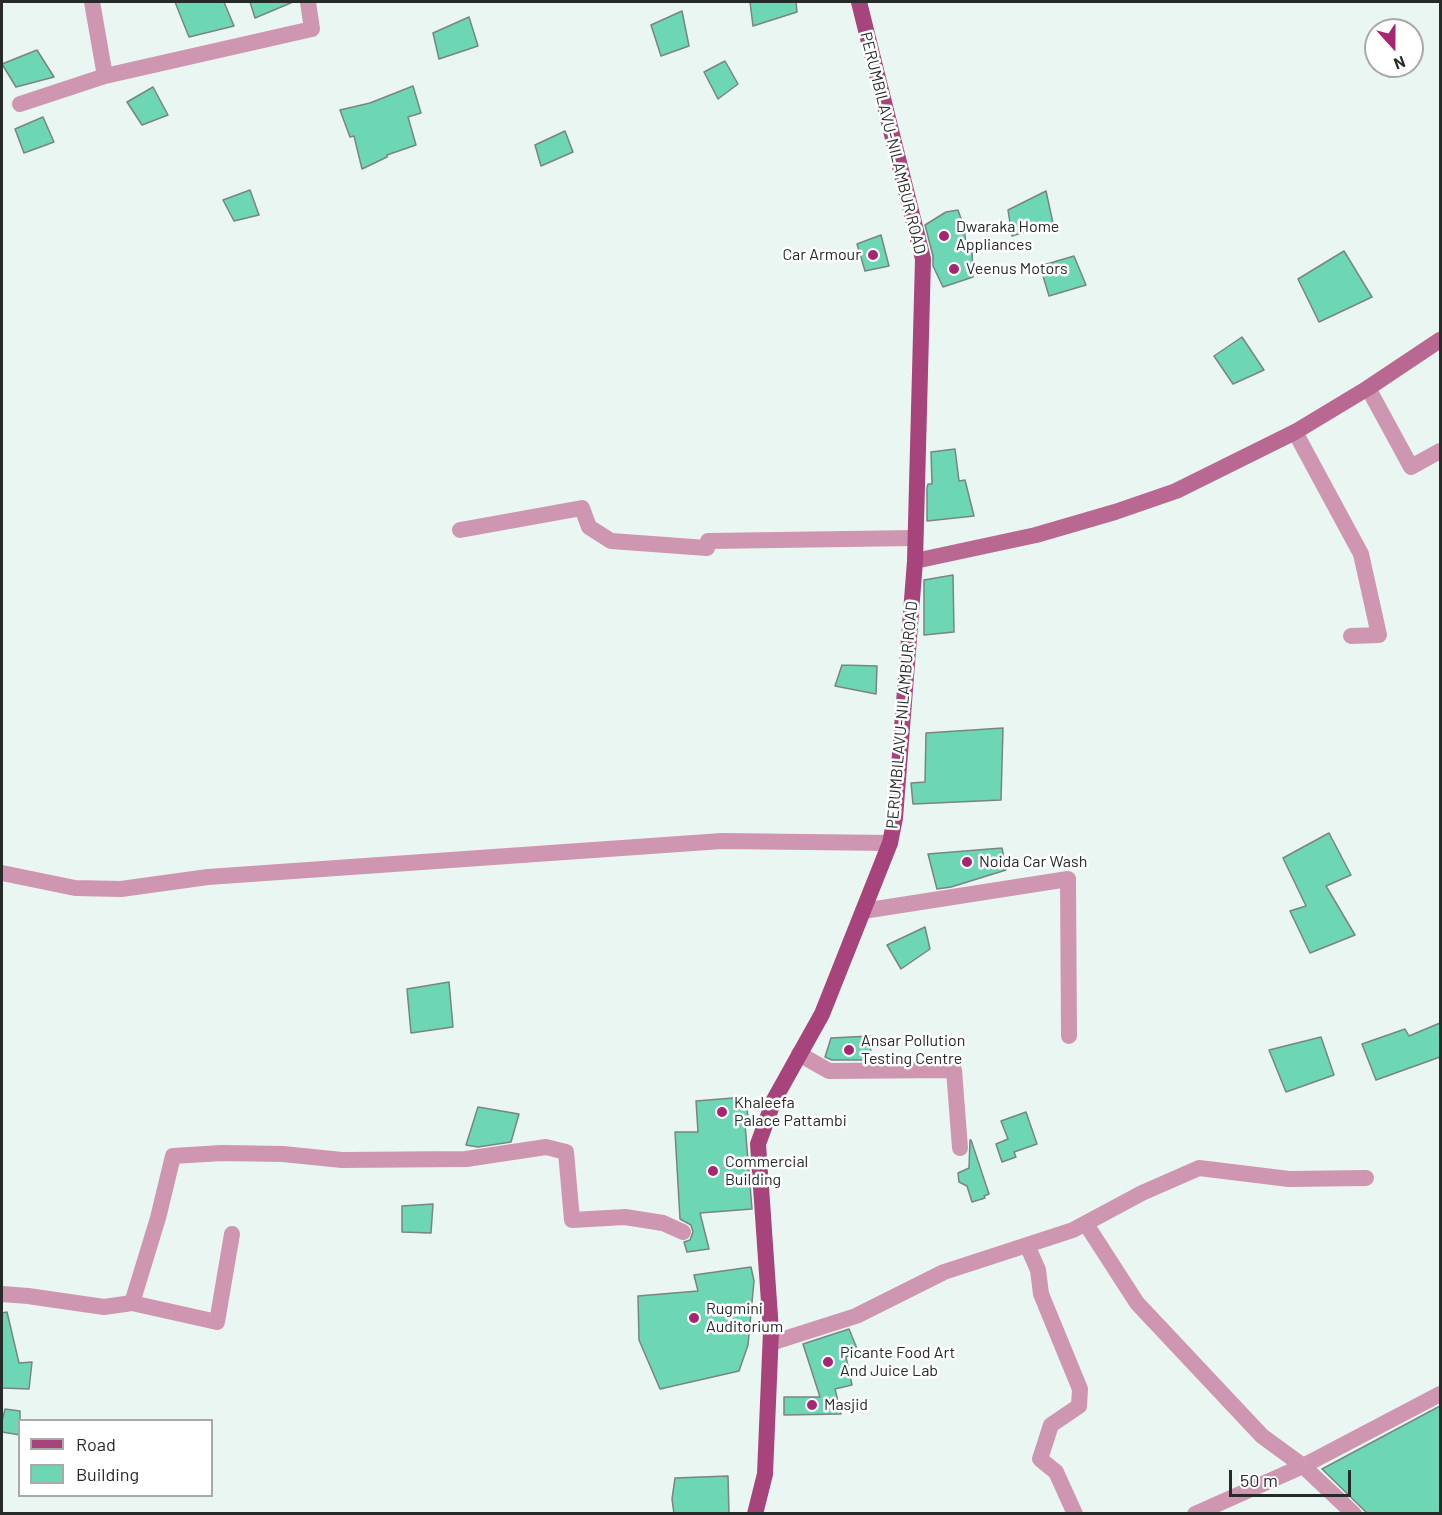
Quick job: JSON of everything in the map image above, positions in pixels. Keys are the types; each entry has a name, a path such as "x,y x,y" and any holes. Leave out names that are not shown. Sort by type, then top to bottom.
{"main road":[{"name":"PERUMBILAVU-NILAMBUR ROAD","path":"755,1514 765,1474 771,1343 758,1144 774,1100 822,1014 890,843 895,818 915,561 923,258 859,2"},
{"path":"915,561 1036,535 1176,491 1295,432 1439,344"}],"street":[{"path":"92,2 105,76"},
{"path":"20,104 105,76 312,29 308,2"},
{"path":"1368,388 1411,467 1440,451"},
{"path":"1295,432 1361,554 1378,635 1351,636"},
{"path":"460,530 582,508 589,526 611,541 707,548 708,541 915,538"},
{"path":"2,873 75,888 121,889 208,877 722,841 890,843"},
{"path":"863,910 1068,879 1069,1035"},
{"path":"799,1054 829,1071 954,1070 960,1148"},
{"path":"132,1303 158,1218 173,1156 222,1153 283,1154 342,1160 466,1159 546,1147 566,1152 572,1220 625,1217 663,1223 683,1232"},
{"path":"771,1343 856,1316 944,1272 1073,1230 1142,1193 1199,1168 1289,1179 1366,1178"},
{"path":"1086,1224 1137,1303 1262,1436 1303,1466 1354,1514"},
{"path":"2,1294 104,1307 132,1303 217,1322 232,1234"},
{"path":"1027,1245 1038,1270 1041,1294 1080,1389 1079,1406 1051,1425 1040,1459 1056,1472 1075,1514"},
{"path":"1195,1514 1303,1466 1440,1394"}],"building":[{"path":"175,2 224,2 234,26 189,37"},
{"path":"250,2 293,2 255,18"},
{"path":"750,2 796,2 797,12 753,26"},
{"path":"682,11 689,46 661,56 651,25"},
{"path":"469,17 478,46 439,59 433,33"},
{"path":"37,50 54,77 16,87 2,64"},
{"path":"725,61 738,84 718,99 704,72"},
{"path":"413,86 421,113 408,117 416,145 387,155 362,169 354,136 350,137 340,110 370,103"},
{"path":"153,87 168,115 142,125 127,102"},
{"path":"43,117 54,142 24,153 15,129"},
{"path":"565,131 573,152 541,166 535,145"},
{"path":"250,190 259,215 234,221 223,200"},
{"path":"1046,191 1053,223 1012,236 1008,210"},
{"path":"958,210 964,227 967,252 972,251 973,277 943,287 933,266 933,256 925,225 946,212"},
{"name":"Car Armour","path":"881,235 889,266 865,271 857,244"},
{"path":"1344,251 1372,297 1319,322 1298,279"},
{"path":"1074,256 1086,285 1049,296 1040,266"},
{"path":"1242,337 1264,370 1233,384 1214,356"},
{"path":"955,449 959,481 965,480 974,516 927,521 927,488 928,484 932,484 931,452"},
{"path":"953,575 954,632 924,635 924,580"},
{"path":"842,665 877,666 876,694 835,686"},
{"path":"1003,728 1001,800 913,804 911,783 925,782 926,733"},
{"path":"1329,833 1351,875 1326,886 1355,935 1310,953 1290,911 1306,906 1283,858"},
{"name":"Noida Car Wash","path":"1002,848 1006,870 937,889 928,854"},
{"path":"925,927 930,949 901,969 887,945"},
{"path":"449,982 453,1027 411,1033 407,989"},
{"path":"1440,1023 1440,1057 1376,1080 1362,1044 1405,1029 1409,1036"},
{"name":"Ansar Pollution Testing Centre","path":"870,1036 871,1060 832,1060 825,1057 831,1038"},
{"path":"1321,1037 1334,1075 1286,1092 1269,1050"},
{"name":"Commercial Building","path":"745,1097 749,1123 745,1124 752,1209 700,1213 709,1249 687,1252 684,1242 690,1240 693,1232 691,1225 680,1219 675,1132 698,1132 696,1101"},
{"path":"478,1107 519,1114 511,1142 478,1147 466,1145"},
{"path":"1026,1112 1037,1144 1014,1152 1016,1157 1002,1162 996,1144 1008,1139 1001,1121"},
{"path":"970,1140 989,1194 984,1196 985,1198 972,1202 967,1186 959,1182 958,1173 969,1168"},
{"path":"433,1204 431,1233 402,1232 402,1206"},
{"name":"Rugmini Auditorium","path":"751,1267 754,1281 748,1345 739,1371 660,1389 639,1340 638,1296 698,1291 694,1275"},
{"path":"7,1312 19,1363 32,1362 29,1389 2,1388 2,1313"},
{"name":"Picante Food Art And Juice Lab","path":"849,1329 858,1351 846,1357 852,1385 835,1389 841,1414 784,1415 784,1397 820,1397 803,1344"},
{"path":"1440,1406 1440,1514 1368,1514 1322,1469"},
{"path":"5,1409 20,1411 18,1435 2,1432"},
{"path":"728,1476 729,1514 674,1514 672,1499 675,1478"}],"place":[{"name":"Dwaraka Home Appliances","path":"944,236"},
{"name":"Car Armour","path":"873,255"},
{"name":"Veenus Motors","path":"954,269"},
{"name":"Noida Car Wash","path":"967,862"},
{"name":"Ansar Pollution Testing Centre","path":"849,1050"},
{"name":"Khaleefa Palace Pattambi","path":"722,1112"},
{"name":"Commercial Building","path":"713,1171"},
{"name":"Rugmini Auditorium","path":"694,1318"},
{"name":"Picante Food Art And Juice Lab","path":"828,1362"},
{"name":"Masjid","path":"812,1405"}]}
